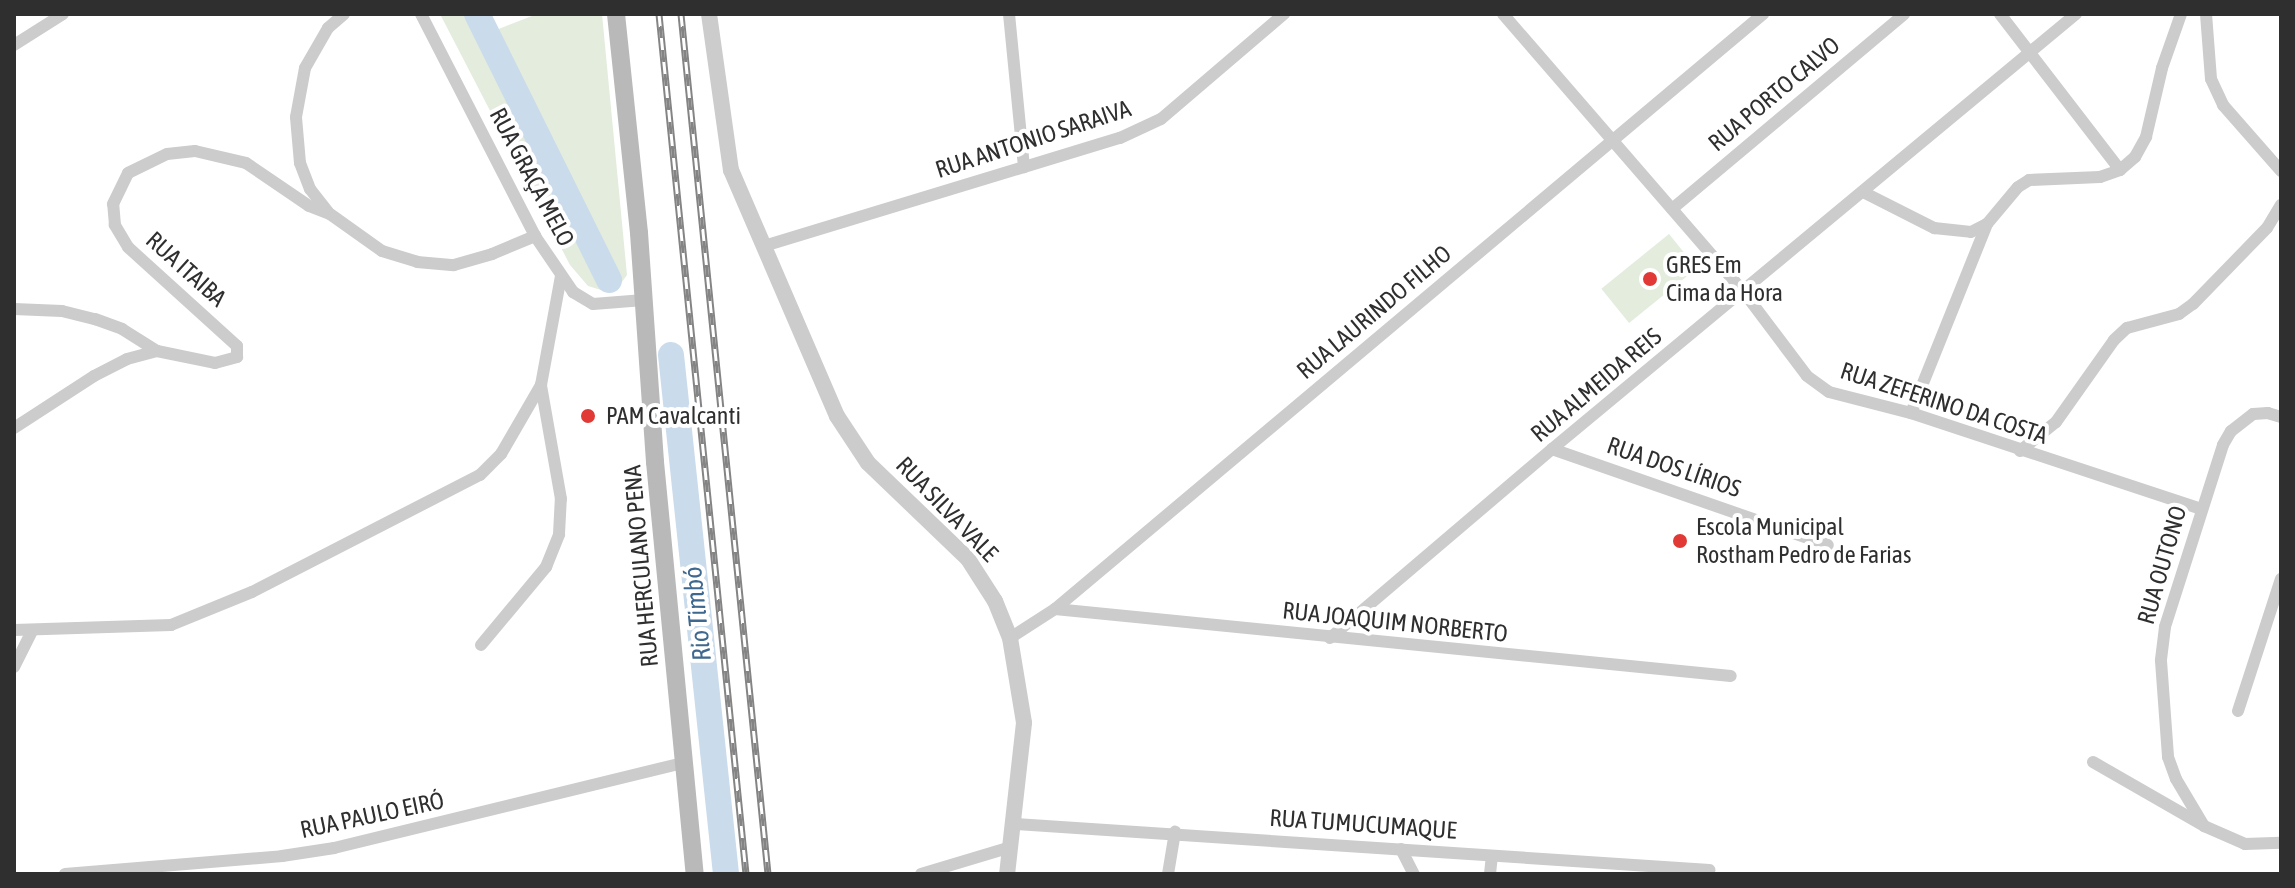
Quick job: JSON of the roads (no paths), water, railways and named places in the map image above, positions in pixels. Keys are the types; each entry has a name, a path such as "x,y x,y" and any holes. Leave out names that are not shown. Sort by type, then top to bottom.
{"main road":[{"name":"RUA HERCULANO PENA","path":"616,14 695,874"}],"street":[{"path":"14,45 63,14"},
{"path":"330,214 310,189 300,163 296,117 305,68 328,28 344,14"},
{"name":"RUA GRAÇA MELO","path":"421,14 535,236 573,292 593,304 644,300"},
{"name":"RUA SILVA VALE","path":"709,14 722,129 731,170 818,375 855,447 968,559 985,582 1010,638 1024,723 1007,874"},
{"path":"1009,14 1024,167"},
{"name":"RUA ANTONIO SARAIVA","path":"764,246 1120,138 1161,119 1284,14"},
{"name":"RUA ZEFERINO DA COSTA","path":"1503,14 1743,291 1807,376 1829,392 1911,413 2201,509"},
{"name":"RUA LAURINDO FILHO","path":"1010,638 1055,609 1763,14"},
{"name":"RUA PORTO CALVO","path":"1672,209 1904,14"},
{"path":"2000,14 2033,52 2120,170"},
{"name":"RUA ALMEIDA REIS","path":"1330,638 1552,449 2076,14"},
{"path":"1911,413 1987,224 2018,187 2029,180 2100,177 2120,170 2135,157 2146,137 2162,68 2181,14"},
{"path":"2206,14 2211,79 2223,105 2281,171"},
{"name":"RUA ITAIBA","path":"14,428 94,376 127,359 157,351 215,363 233,361 239,352 232,340 120,237 113,204 128,173 167,154 195,151 216,153 246,163 309,206 330,214 382,251 417,262 454,265 492,254 535,236"},
{"path":"1863,192 1934,228 1971,232 1987,224"},
{"path":"2020,451 2056,422 2114,340 2139,322 2179,314 2193,304 2267,228 2281,205"},
{"path":"14,630 171,625 252,592 480,475 501,454 541,385 561,276"},
{"path":"14,309 62,311 95,319 122,329 157,351"},
{"path":"481,645 546,567 559,534 561,499 541,385"},
{"name":"RUA OUTONO","path":"2204,826 2176,779 2168,757 2161,661 2165,627 2201,509 2231,431 2253,414 2281,417"},
{"name":"RUA DOS LÍRIOS","path":"1552,449 1828,545"},
{"path":"2238,711 2281,579"},
{"name":"RUA JOAQUIM NORBERTO","path":"1055,609 1731,676"},
{"path":"14,667 32,631"},
{"path":"2093,762 2204,826 2245,844 2281,843"},
{"name":"RUA PAULO EIRÓ","path":"65,874 282,856 334,848 683,763"},
{"name":"RUA TUMUCUMAQUE","path":"1015,824 1175,832 1492,856 1582,869 1709,870"},
{"path":"1168,874 1175,832"},
{"path":"921,874 1011,847"},
{"path":"1401,849 1414,874"},
{"path":"1490,874 1492,856"}],"waterway":[{"name":"Rio Timbó","path":"477,14 609,280"},
{"name":"Rio Timbó","path":"671,355 726,874"}],"railway":[{"path":"659,14 746,874"},
{"path":"681,14 768,874"}],"place":[{"name":"GRES Em Cima da Hora","path":"1650,279"},
{"name":"PAM Cavalcanti","path":"588,416"},
{"name":"Escola Municipal Rostham Pedro de Farias","path":"1680,541"}]}
